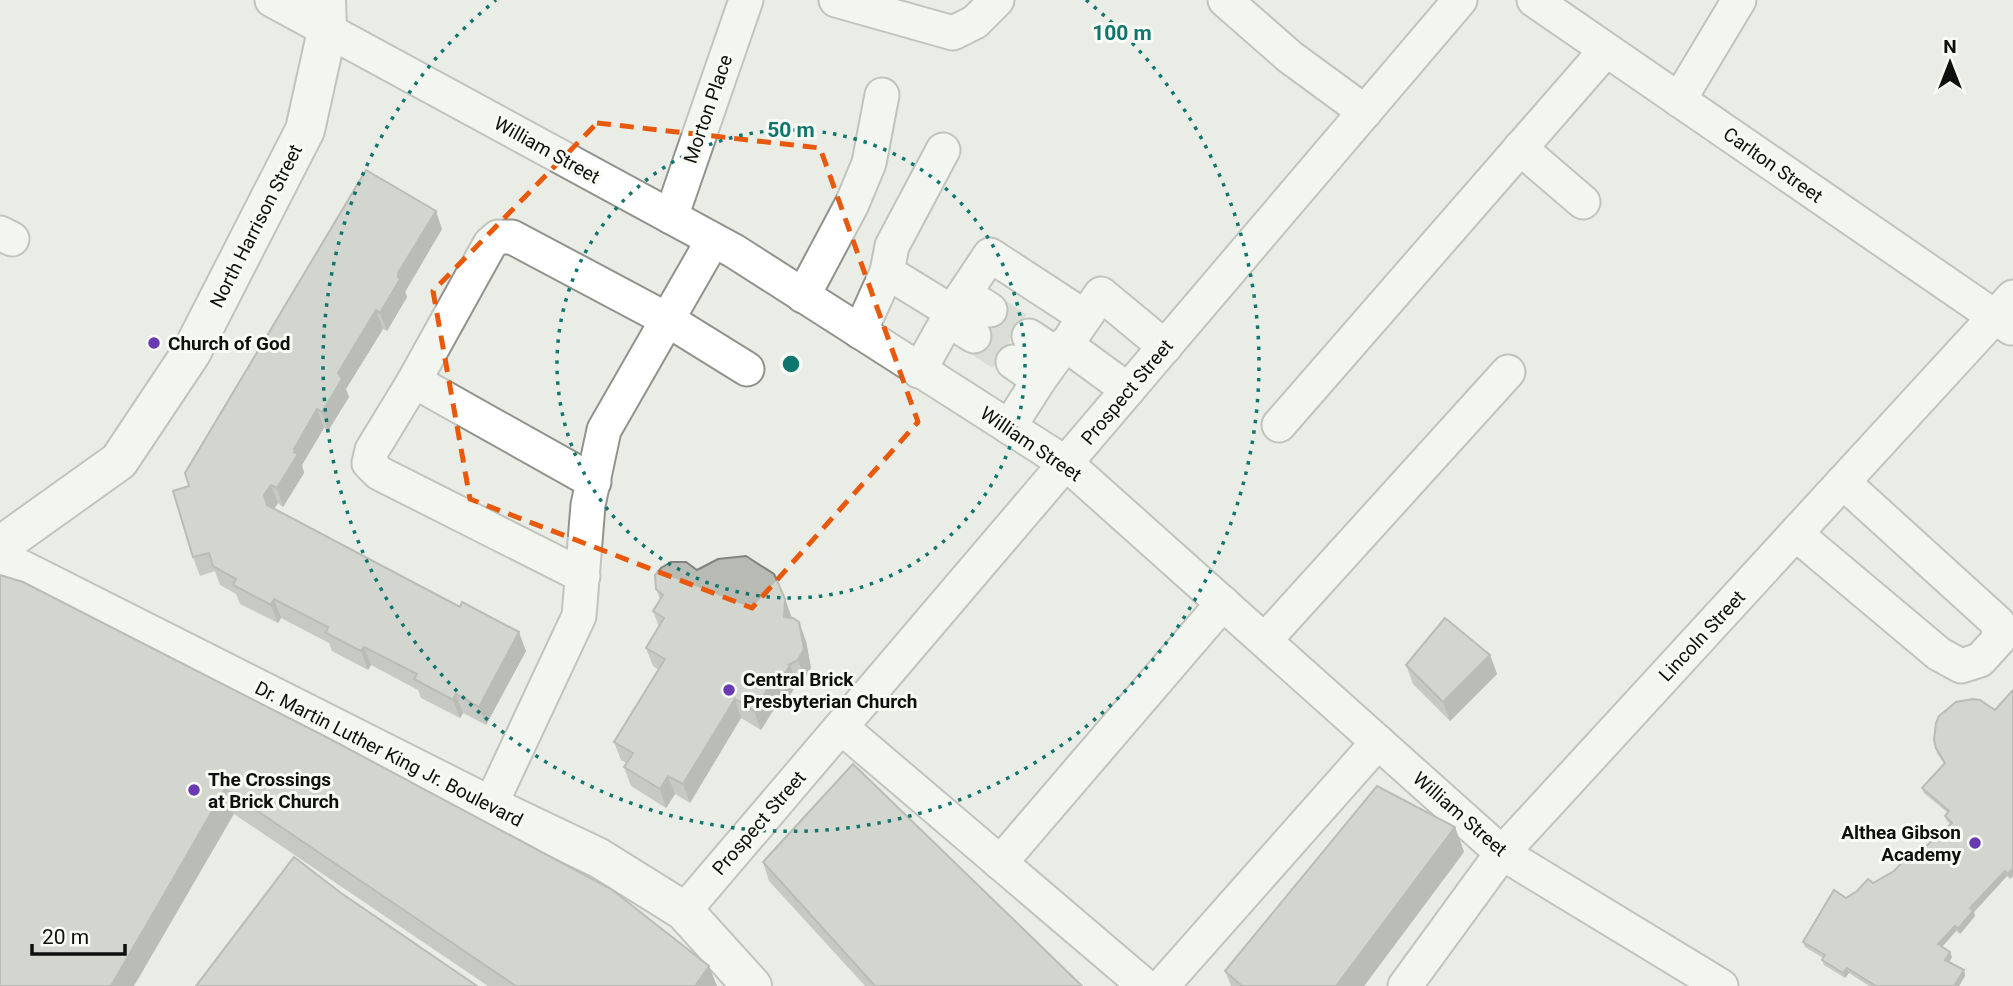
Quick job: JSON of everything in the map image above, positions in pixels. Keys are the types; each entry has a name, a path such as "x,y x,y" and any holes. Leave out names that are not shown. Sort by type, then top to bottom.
{"main road":[{"name":"North Harrison Street","path":"0,546 119,461 191,352 305,130 327,15"},
{"name":"Dr. Martin Luther King Jr. Boulevard","path":"0,559 490,806 599,858 684,911 752,986"}],"street":[{"name":"William Street","path":"272,0 327,15 713,240 1067,464 1502,853 1721,986"},
{"name":"Morton Place","path":"671,217 746,0"},
{"path":"836,0 953,33 975,23 997,0"},
{"path":"1225,0 1290,57 1365,112"},
{"name":"Prospect Street","path":"684,911 1460,0"},
{"name":"Carlton Street","path":"1534,0 1679,100 2007,315"},
{"path":"1679,100 1739,0"},
{"path":"1279,425 1606,50"},
{"path":"803,296 852,204 869,163 882,95"},
{"path":"1520,148 1583,202"},
{"path":"860,332 887,272 892,246 943,150"},
{"path":"583,576 379,472 369,463 372,450 414,381 490,244 498,237 512,237 667,320 747,369"},
{"path":"490,806 579,616 589,505 604,430 713,240"},
{"path":"919,371 966,315 989,255 1085,317"},
{"path":"887,272 966,315"},
{"path":"1009,427 1041,356 1085,317 1101,294 1165,347"},
{"name":"Lincoln Street","path":"1412,984 1502,853 1843,482 2007,315"},
{"path":"1041,356 1128,390"},
{"path":"1265,640 1508,372"},
{"path":"414,381 594,482"},
{"path":"1796,534 1939,654 1961,666 1980,660 1999,639 1998,623 1843,482"},
{"path":"1000,863 1223,603"},
{"path":"841,727 1146,986"},
{"path":"1162,986 1378,742"}],"highlighted area":[{"path":"597,123 820,148 918,422 752,608 470,499 433,291"}],"building":[{"path":"366,170 436,211 398,273 400,279 380,313 376,310 338,373 342,379 322,412 317,409 294,449 298,454 277,488 271,485 264,495 267,505 460,607 462,602 519,632 479,707 456,694 453,700 414,679 417,674 364,647 361,651 326,633 328,627 274,599 271,605 233,585 236,579 213,566 209,553 193,557 173,491 189,486 185,473"},
{"name":"Central Brick Presbyterian Church","path":"746,556 774,574 785,599 784,617 799,622 804,649 798,660 788,665 780,681 775,677 754,711 735,699 683,784 668,776 660,789 624,767 633,753 614,742 665,659 646,648 664,618 653,611 663,595 656,589 655,575 671,562 686,562 697,570 718,559"},
{"name":"The Crossings at Brick Church","path":"0,575 23,582 332,740 611,889 709,966 695,986 516,986 225,789 111,986 0,986"},
{"path":"1445,618 1490,655 1443,702 1406,665"},
{"name":"Althea Gibson Academy","path":"2013,690 2013,868 2008,874 2005,871 1970,908 1973,911 1958,929 1955,926 1938,944 1950,952 1945,960 1964,970 1954,986 1876,986 1847,968 1843,973 1822,960 1825,955 1803,942 1834,890 1846,898 1868,879 1873,883 1894,871 1911,853 1915,856 1952,823 1945,816 1949,811 1922,788 1945,763 1934,740 1939,716 1956,702 1973,699 1980,700 1995,710"},
{"path":"853,764 1082,986 875,986 763,862"},
{"path":"1377,786 1455,827 1336,986 1242,986 1225,971"},
{"path":"294,857 341,893 477,986 196,986"}],"tunnel":[{"path":"990,310 1029,336"},
{"path":"974,336 1013,362"}],"place":[{"name":"Church of God","path":"154,343"},
{"name":"Central Brick Presbyterian Church","path":"729,690"},
{"name":"The Crossings at Brick Church","path":"194,790"},
{"name":"Althea Gibson Academy","path":"1975,843"}]}
